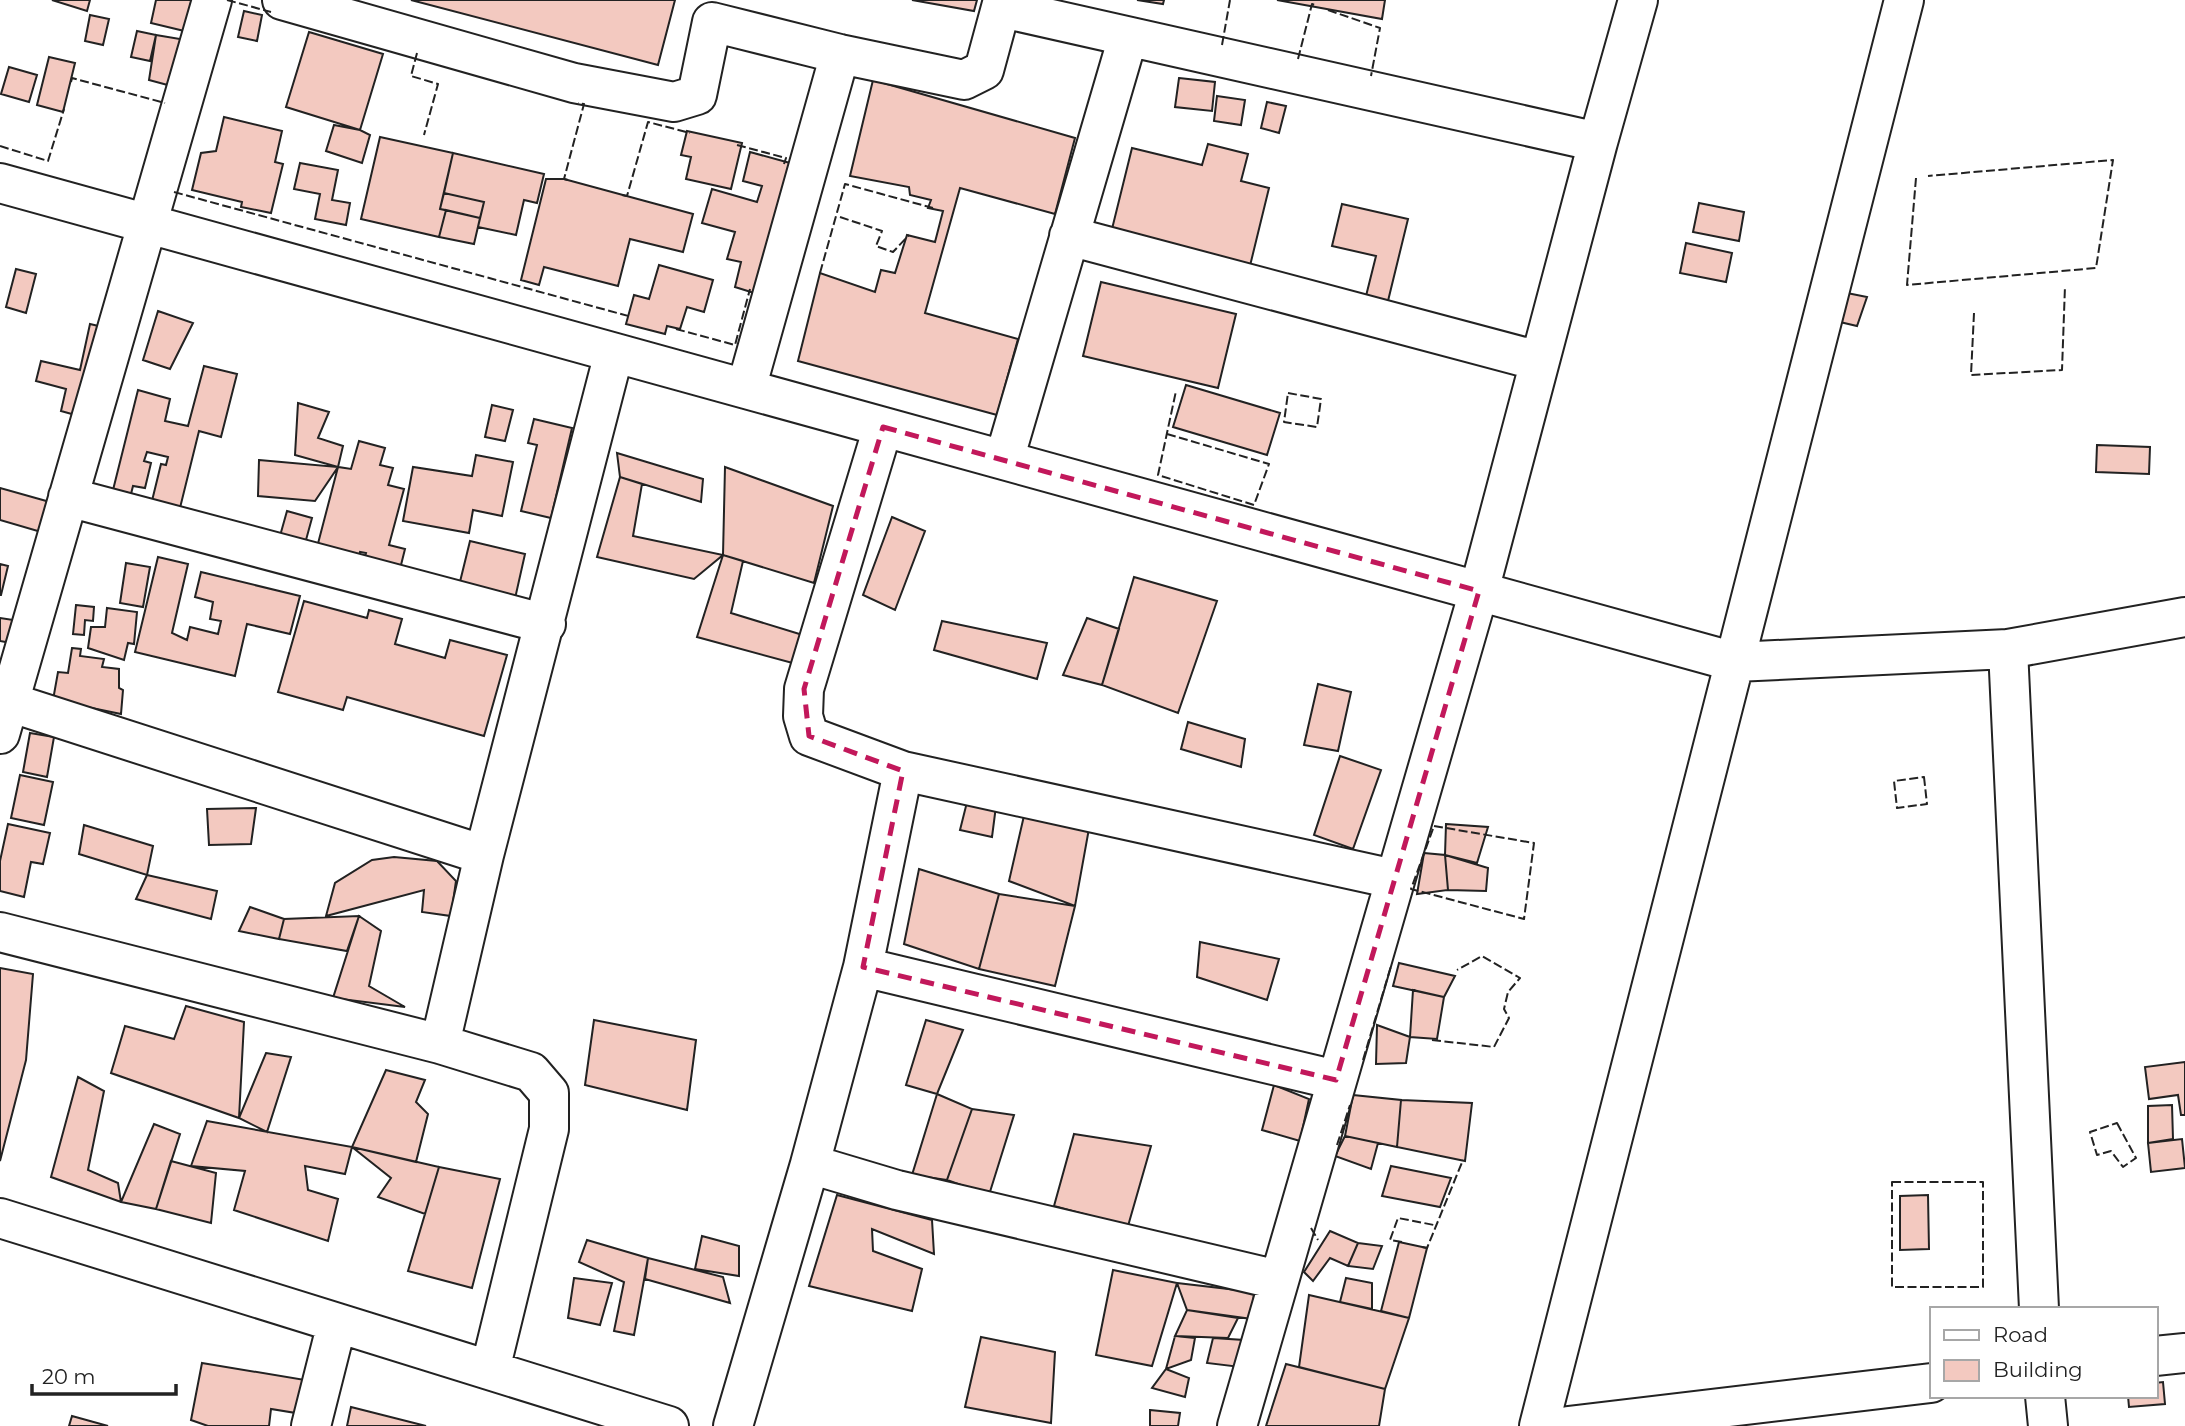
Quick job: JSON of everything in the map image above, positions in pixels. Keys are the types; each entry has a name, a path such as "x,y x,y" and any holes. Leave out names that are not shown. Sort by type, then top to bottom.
{"street":[{"path":"212,0 4,718 484,855"},
{"path":"282,0 574,83 674,102 697,95 715,11 840,54 964,80 984,70 1003,4 1128,37 1598,142"},
{"path":"1237,1426 1479,591 1638,0"},
{"path":"1539,1426 1904,0"},
{"path":"1004,460 1128,37"},
{"path":"746,389 840,54"},
{"path":"0,183 1735,662 2008,649 2185,617"},
{"path":"1069,236 1539,361"},
{"path":"440,1044 484,855 546,624 614,353"},
{"path":"883,427 804,689 803,716 808,736 903,771 1394,878"},
{"path":"68,497 546,624"},
{"path":"2008,649 2039,1307"},
{"path":"733,1426 810,1164 863,967 903,771"},
{"path":"0,932 440,1044 531,1072 549,1093 549,1129 490,1370"},
{"path":"863,967 1336,1080"},
{"path":"810,1164 897,1190 1278,1280"},
{"path":"0,1218 490,1370 592,1414 669,1426"},
{"path":"310,1426 337,1323"},
{"path":"2157,1356 2185,1353"},
{"path":"1568,1426 1930,1383"},
{"path":"2045,1398 2048,1426"}],"highlighted area":[{"path":"883,427 1479,591 1336,1080 863,967 903,771 809,736 804,689"}],"building":[{"path":"52,0 90,0 87,11"},
{"path":"156,0 210,0 201,35 151,23"},
{"path":"411,0 675,0 658,65"},
{"path":"912,0 977,0 974,11"},
{"path":"1137,0 1164,0 1163,4"},
{"path":"1277,0 1385,0 1382,19"},
{"path":"244,11 262,15 257,41 238,37"},
{"path":"90,15 109,19 103,45 85,41"},
{"path":"137,31 156,35 150,61 131,57"},
{"path":"309,32 383,54 360,130 286,107"},
{"path":"156,35 186,40 175,87 149,80"},
{"path":"49,57 75,63 63,112 37,105"},
{"path":"9,67 37,75 29,102 1,94"},
{"path":"1179,78 1215,82 1212,111 1175,107"},
{"path":"873,80 1075,138 1055,214 960,188 925,313 1018,339 997,415 798,361 820,273 875,292 881,270 895,273 907,235 935,242 943,211 928,208 931,200 910,195 909,187 850,176"},
{"path":"1217,96 1245,100 1241,125 1214,121"},
{"path":"1267,102 1286,106 1279,133 1261,128"},
{"path":"224,117 282,131 275,162 283,164 271,213 241,207 242,202 192,190 201,153 216,151"},
{"path":"334,125 360,130 370,135 362,163 326,151"},
{"path":"687,131 742,143 731,189 686,179 691,157 681,155"},
{"path":"380,137 453,153 440,209 446,210 439,237 361,219"},
{"path":"1208,144 1248,154 1241,181 1269,188 1248,274 1111,233 1132,148 1202,165"},
{"path":"750,152 790,163 754,293 735,287 741,262 727,259 735,232 702,223 712,189 757,202 762,186 743,181"},
{"path":"453,153 544,174 537,203 524,200 516,235 478,227 484,202 444,193"},
{"path":"300,163 338,170 332,200 350,203 346,225 315,219 320,194 294,189"},
{"path":"546,179 564,179 693,214 683,252 630,239 618,286 544,267 539,285 521,280"},
{"path":"444,193 484,202 480,218 440,209"},
{"path":"1699,203 1744,212 1739,241 1693,232"},
{"path":"1342,204 1408,219 1387,305 1365,300 1376,256 1332,246"},
{"path":"446,210 480,218 474,244 439,237"},
{"path":"1686,243 1732,253 1726,282 1680,273"},
{"path":"659,265 713,280 704,312 687,307 680,329 667,326 665,334 626,324 634,295 649,299"},
{"path":"16,269 36,274 26,313 6,307"},
{"path":"1101,282 1236,314 1218,388 1083,356"},
{"path":"1832,290 1867,297 1857,326 1827,319"},
{"path":"158,311 193,323 170,369 143,360"},
{"path":"90,324 107,328 86,418 61,411 66,389 36,381 41,361 80,370"},
{"path":"204,366 237,374 221,437 199,431 178,516 150,509 161,464 166,465 168,457 147,452 144,461 151,463 145,488 133,486 129,502 111,498 138,390 170,399 165,421 188,426"},
{"path":"1186,385 1280,413 1267,455 1173,427"},
{"path":"298,403 329,412 318,438 343,446 338,467 295,455"},
{"path":"492,405 513,410 505,441 485,437"},
{"path":"534,419 572,428 551,518 521,511 537,445 528,443"},
{"path":"359,441 385,448 380,465 393,468 388,485 404,489 389,545 405,549 399,573 363,564 366,553 360,552 356,566 315,555 338,467 351,469"},
{"path":"2097,445 2150,447 2149,474 2096,472"},
{"path":"617,453 703,479 701,502 620,477"},
{"path":"476,455 513,462 502,516 473,510 469,533 403,521 413,467 472,476"},
{"path":"259,460 338,467 315,501 258,496"},
{"path":"725,467 833,506 814,583 723,555"},
{"path":"620,477 642,484 633,536 723,555 694,579 597,557"},
{"path":"0,488 57,504 48,534 0,520"},
{"path":"287,511 312,518 303,551 278,543"},
{"path":"892,517 925,531 895,610 863,595"},
{"path":"470,541 525,554 512,612 458,590"},
{"path":"723,555 743,561 731,613 806,636 800,665 697,637"},
{"path":"158,557 188,564 172,633 187,640 190,627 218,634 221,621 210,619 213,602 195,597 201,572 300,596 290,634 247,624 235,676 135,652"},
{"path":"126,563 150,567 143,607 120,603"},
{"path":"0,564 8,566 1,595 0,595"},
{"path":"1134,577 1217,601 1178,713 1102,685"},
{"path":"304,601 367,618 369,610 402,619 395,644 445,658 450,640 507,655 484,736 347,697 343,710 278,692"},
{"path":"76,605 94,607 93,621 85,620 84,635 73,634"},
{"path":"107,608 137,612 134,644 128,643 124,660 88,648 91,627 105,627"},
{"path":"0,618 20,621 17,644 0,641"},
{"path":"1087,618 1119,629 1102,685 1063,675"},
{"path":"942,621 1047,643 1037,679 934,650"},
{"path":"72,648 81,649 80,656 104,659 102,667 119,669 119,688 123,690 121,714 53,700 58,672 68,673"},
{"path":"1318,684 1351,692 1338,751 1304,745"},
{"path":"1188,722 1245,739 1241,767 1181,749"},
{"path":"30,733 54,737 47,777 23,772"},
{"path":"1340,756 1381,770 1353,849 1314,835"},
{"path":"20,775 53,782 44,825 11,818"},
{"path":"967,802 996,806 992,837 960,830"},
{"path":"1026,807 1090,823 1075,906 1009,881"},
{"path":"256,808 251,844 209,845 207,809"},
{"path":"8,824 50,833 43,864 31,862 24,897 0,891 0,861"},
{"path":"1446,824 1488,827 1477,863 1445,855"},
{"path":"84,825 153,846 147,875 79,854"},
{"path":"1424,853 1445,855 1448,890 1417,894"},
{"path":"1445,855 1488,868 1486,891 1448,890"},
{"path":"394,857 437,861 456,881 451,916 422,912 424,890 326,916 335,883 372,860"},
{"path":"919,869 999,894 979,969 904,944"},
{"path":"147,875 217,891 211,919 136,899"},
{"path":"999,894 1075,906 1055,986 979,969"},
{"path":"250,907 284,919 279,939 239,931"},
{"path":"359,916 347,951 279,939 284,919"},
{"path":"359,916 381,931 369,986 405,1007 333,998"},
{"path":"1200,942 1279,959 1267,1000 1197,977"},
{"path":"1399,963 1455,976 1444,997 1393,986"},
{"path":"0,968 33,974 26,1060 0,1161"},
{"path":"1413,990 1444,997 1437,1039 1410,1037"},
{"path":"186,1006 244,1022 239,1118 111,1073 125,1026 174,1039"},
{"path":"594,1020 696,1040 687,1110 585,1085"},
{"path":"926,1020 963,1030 937,1094 906,1085"},
{"path":"1377,1025 1410,1037 1406,1063 1376,1064"},
{"path":"266,1053 291,1057 267,1132 239,1118"},
{"path":"2185,1062 2185,1115 2181,1115 2178,1095 2149,1099 2145,1067"},
{"path":"386,1070 425,1080 416,1102 428,1114 416,1162 352,1147"},
{"path":"78,1077 104,1091 88,1170 118,1183 121,1202 51,1177"},
{"path":"1274,1085 1309,1099 1300,1141 1262,1130"},
{"path":"937,1094 972,1109 947,1180 912,1175"},
{"path":"1353,1095 1401,1100 1397,1147 1345,1136"},
{"path":"1401,1100 1472,1103 1465,1161 1397,1147"},
{"path":"2172,1105 2173,1139 2148,1143 2148,1106"},
{"path":"972,1109 1014,1115 989,1195 947,1180"},
{"path":"207,1121 352,1147 345,1174 305,1166 308,1190 338,1199 328,1241 234,1210 245,1171 191,1166"},
{"path":"154,1124 180,1134 156,1209 121,1202"},
{"path":"1074,1134 1151,1146 1128,1226 1054,1206"},
{"path":"1345,1136 1378,1143 1371,1169 1335,1156"},
{"path":"2182,1139 2185,1168 2151,1172 2148,1143"},
{"path":"352,1147 439,1167 425,1214 378,1197 391,1178"},
{"path":"171,1161 216,1173 211,1223 156,1209"},
{"path":"1391,1166 1451,1178 1440,1207 1382,1196"},
{"path":"439,1167 500,1179 472,1288 408,1271"},
{"path":"837,1195 932,1220 934,1254 872,1229 873,1251 922,1269 912,1311 809,1286"},
{"path":"1928,1195 1929,1249 1900,1250 1900,1196"},
{"path":"1330,1231 1358,1243 1348,1266 1330,1258 1313,1281 1304,1272"},
{"path":"702,1236 739,1246 739,1276 695,1269"},
{"path":"587,1240 648,1258 634,1335 614,1331 624,1282 579,1262"},
{"path":"1399,1242 1427,1248 1409,1318 1381,1311"},
{"path":"1358,1243 1382,1246 1373,1269 1348,1266"},
{"path":"648,1258 723,1277 730,1303 645,1279"},
{"path":"1113,1270 1177,1283 1152,1366 1096,1355"},
{"path":"574,1278 612,1283 600,1325 568,1318"},
{"path":"1346,1278 1372,1283 1372,1309 1340,1302"},
{"path":"1177,1283 1254,1292 1252,1319 1187,1310"},
{"path":"1309,1295 1409,1318 1385,1389 1299,1367"},
{"path":"1187,1310 1238,1318 1228,1338 1175,1336"},
{"path":"1175,1336 1195,1338 1191,1360 1166,1369"},
{"path":"981,1337 1055,1352 1051,1423 965,1407"},
{"path":"1213,1338 1244,1340 1240,1367 1207,1363"},
{"path":"202,1363 305,1380 296,1413 271,1409 269,1426 208,1426 191,1420"},
{"path":"1286,1364 1385,1389 1379,1426 1266,1426"},
{"path":"1166,1369 1189,1378 1185,1397 1152,1388"},
{"path":"2163,1382 2165,1404 2129,1407 2128,1398 2157,1398 2157,1383"},
{"path":"351,1407 426,1426 347,1426"},
{"path":"1150,1410 1180,1413 1178,1426 1150,1426"},
{"path":"72,1416 108,1426 69,1426"}],"fence":[{"path":"227,0 271,12"},
{"path":"1222,45 1230,0"},
{"path":"1298,59 1312,4 1315,5"},
{"path":"1328,10 1380,28 1371,76"},
{"path":"417,53 411,76 438,84 424,135"},
{"path":"71,82 72,78 165,103"},
{"path":"568,180 564,179 584,104 578,103"},
{"path":"0,146 48,161 64,109"},
{"path":"622,195 627,196 648,122 690,133"},
{"path":"737,145 786,158 784,164"},
{"path":"1916,178 1907,285 2096,268 2113,160 1928,176"},
{"path":"820,273 845,184 933,208"},
{"path":"174,192 632,317"},
{"path":"840,217 882,231 876,246 893,252 909,235"},
{"path":"1974,313 1971,375 2062,370 2065,286"},
{"path":"676,329 735,345 750,289"},
{"path":"1167,434 1269,464 1254,505 1158,475 1176,391"},
{"path":"1288,393 1321,399 1317,427 1284,422 1288,393"},
{"path":"1924,777 1927,804 1897,808 1894,781 1924,777"},
{"path":"1434,826 1534,843 1524,919 1411,889 1434,826"},
{"path":"1432,1040 1494,1047 1509,1018 1504,1009 1508,992 1520,978 1482,956 1457,970"},
{"path":"1363,1060 1391,966"},
{"path":"1337,1145 1350,1105"},
{"path":"2117,1123 2136,1158 2123,1167 2111,1151 2097,1155 2090,1132 2117,1123"},
{"path":"1422,1247 1427,1248 1463,1160"},
{"path":"1892,1182 1983,1182 1983,1287 1892,1287 1892,1182"},
{"path":"1402,1242 1390,1240 1398,1218 1434,1225"},
{"path":"1311,1228 1318,1240"}]}
